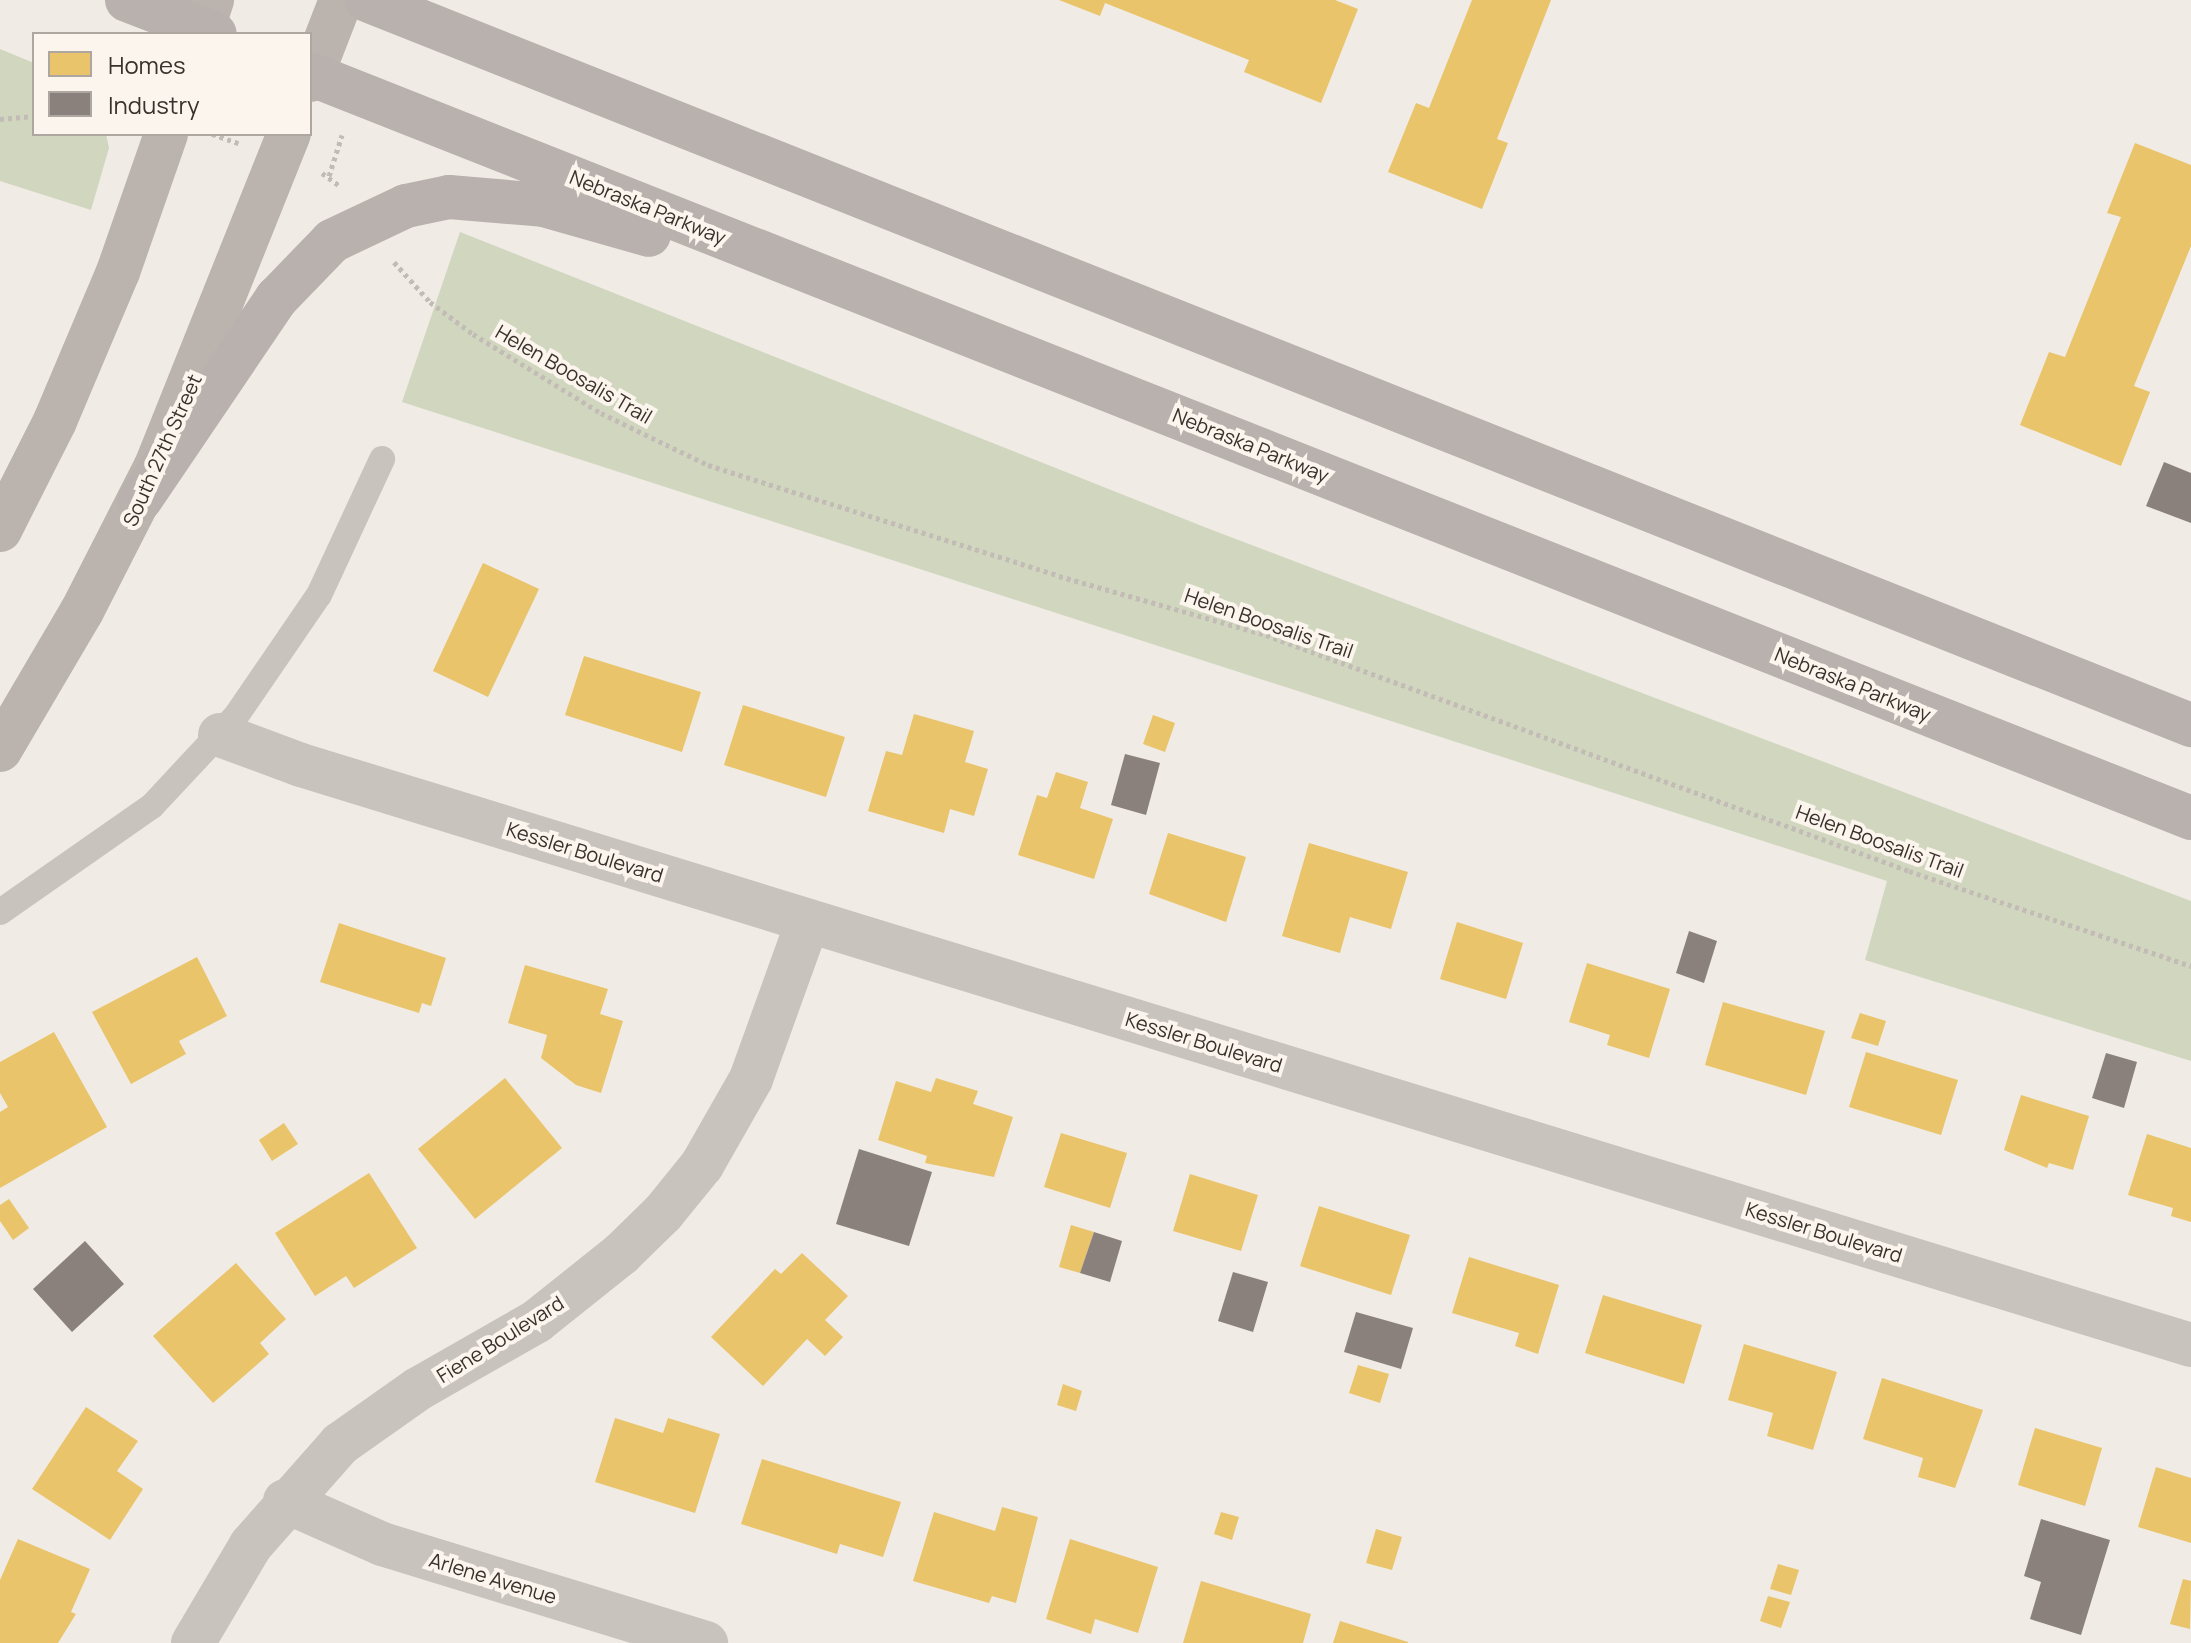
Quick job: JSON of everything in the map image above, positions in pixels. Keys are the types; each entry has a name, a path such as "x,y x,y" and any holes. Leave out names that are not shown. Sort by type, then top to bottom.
{"main road":[{"path":"127,0 207,24"},
{"path":"312,73 341,0"},
{"path":"367,0 2191,725"},
{"name":"Nebraska Parkway","path":"312,76 2191,818"},
{"path":"0,530 55,421 107,299 165,136"},
{"name":"South 27th Street","path":"0,750 140,500 193,385 288,136"},
{"path":"140,500 302,270 332,241 406,206 449,197 499,198 599,220 1019,354"}],"street":[{"name":"Kessler Boulevard","path":"220,735 301,765 2191,1345"},
{"name":"Fiene Boulevard","path":"193,1643 221,1589 285,1501 340,1444 381,1412 537,1321 612,1262 663,1213 702,1165 751,1079 808,921"},
{"name":"Arlene Avenue","path":"285,1501 382,1544 706,1643"}],"lane":[{"path":"0,912 118,834 220,735 319,595 382,459"}],"path":[{"path":"0,119 32,116"},
{"path":"329,176 343,133"},
{"name":"Helen Boosalis Trail","path":"388,253 430,302 473,334 601,413 708,465 1059,576 1266,635 1909,871 2191,966"}],"green space":[{"path":"0,49 32,62 32,136 106,136 109,148 91,210 0,181"},
{"path":"460,232 1212,530 2191,901 2191,1061 1865,960 1887,881 402,402"}],"building: Homes":[{"path":"1059,0 1335,0 1358,9 1321,103 1244,72 1249,60 1105,3 1100,16"},
{"path":"1472,0 1551,0 1497,139 1508,143 1482,209 1388,172 1416,103 1429,108"},
{"path":"2135,143 2191,165 2191,246 2134,386 2150,392 2121,466 2020,425 2049,352 2065,357 2121,217 2107,213"},
{"path":"483,563 539,589 488,697 433,671"},
{"path":"584,656 701,692 682,752 565,715"},
{"path":"743,705 845,737 826,797 724,765"},
{"path":"914,714 974,731 965,762 988,769 974,816 950,809 944,833 868,811 886,751 902,755"},
{"path":"1153,715 1175,723 1165,752 1143,744"},
{"path":"1056,772 1088,782 1080,808 1113,819 1094,879 1018,855 1037,795 1047,798"},
{"path":"1168,833 1246,857 1226,922 1149,894"},
{"path":"1309,843 1408,872 1391,929 1350,917 1340,953 1282,936"},
{"path":"1457,922 1523,943 1506,999 1440,979"},
{"path":"339,923 446,958 431,1006 422,1003 419,1013 320,982"},
{"path":"197,957 227,1016 179,1041 186,1054 131,1084 92,1012"},
{"path":"1587,963 1670,989 1649,1058 1607,1045 1610,1035 1569,1022"},
{"path":"525,965 608,989 600,1014 623,1021 601,1093 576,1085 541,1058 547,1035 508,1023"},
{"path":"1723,1002 1825,1031 1806,1095 1705,1065"},
{"path":"1860,1013 1886,1021 1878,1046 1851,1038"},
{"path":"54,1032 107,1127 0,1188 0,1112 8,1107 0,1093 0,1062"},
{"path":"1866,1052 1958,1080 1941,1135 1849,1107"},
{"path":"505,1078 562,1148 475,1219 418,1149"},
{"path":"936,1078 978,1091 973,1104 1013,1117 994,1177 925,1163 927,1156 878,1140 896,1081 931,1092"},
{"path":"2021,1095 2089,1116 2073,1170 2049,1163 2047,1168 2004,1150"},
{"path":"284,1123 298,1144 272,1161 259,1140"},
{"path":"1061,1133 1127,1153 1110,1208 1044,1187"},
{"path":"2147,1134 2191,1148 2191,1222 2171,1216 2173,1208 2128,1195"},
{"path":"369,1173 417,1248 354,1288 346,1276 315,1296 275,1233"},
{"path":"1190,1174 1258,1195 1241,1251 1173,1231"},
{"path":"9,1199 29,1228 13,1240 0,1221 0,1205"},
{"path":"1319,1206 1410,1235 1391,1295 1300,1266"},
{"path":"1071,1225 1094,1232 1080,1273 1059,1267"},
{"path":"802,1253 848,1296 825,1320 843,1337 825,1356 807,1339 763,1386 711,1337 775,1269 781,1274"},
{"path":"1469,1257 1559,1285 1538,1354 1515,1346 1519,1333 1452,1313"},
{"path":"236,1263 286,1319 260,1343 269,1354 213,1403 153,1336"},
{"path":"1603,1295 1702,1325 1684,1384 1585,1353"},
{"path":"1744,1344 1837,1372 1813,1450 1767,1436 1773,1413 1728,1400"},
{"path":"1358,1365 1389,1374 1380,1403 1349,1393"},
{"path":"1882,1378 1983,1410 1955,1488 1918,1477 1923,1458 1863,1439"},
{"path":"1063,1384 1082,1391 1076,1411 1057,1405"},
{"path":"86,1407 138,1441 117,1471 143,1489 110,1540 32,1489"},
{"path":"615,1418 663,1433 668,1418 720,1434 695,1513 595,1482"},
{"path":"2035,1428 2102,1448 2085,1506 2018,1485"},
{"path":"762,1459 901,1502 883,1557 840,1544 837,1554 741,1524"},
{"path":"2156,1467 2191,1478 2191,1543 2138,1527"},
{"path":"1002,1507 1038,1517 1016,1603 992,1596 989,1603 913,1581 934,1512 995,1531"},
{"path":"1221,1512 1239,1517 1232,1540 1214,1534"},
{"path":"1376,1529 1402,1537 1392,1570 1366,1563"},
{"path":"18,1539 90,1569 71,1612 76,1614 58,1643 0,1643 0,1580"},
{"path":"1070,1539 1158,1567 1138,1633 1095,1619 1091,1634 1046,1619"},
{"path":"1778,1564 1799,1570 1791,1595 1770,1589"},
{"path":"2183,1579 2191,1581 2190,1629 2170,1624"},
{"path":"1201,1581 1311,1614 1303,1643 1183,1643"},
{"path":"1768,1596 1790,1602 1781,1628 1760,1621"},
{"path":"1340,1621 1408,1642 1408,1643 1333,1643"}],"building: Industry":[{"path":"2164,462 2191,473 2191,523 2146,506"},
{"path":"1125,754 1160,763 1146,815 1111,805"},
{"path":"1689,931 1717,941 1704,983 1676,973"},
{"path":"2106,1053 2137,1062 2124,1108 2092,1098"},
{"path":"859,1149 932,1172 909,1246 836,1224"},
{"path":"1094,1232 1122,1241 1110,1282 1080,1273"},
{"path":"85,1241 124,1284 72,1332 33,1289"},
{"path":"1233,1272 1268,1282 1253,1332 1218,1321"},
{"path":"1356,1312 1413,1328 1401,1369 1344,1352"},
{"path":"2041,1519 2110,1540 2081,1635 2030,1619 2041,1582 2024,1576"}]}
